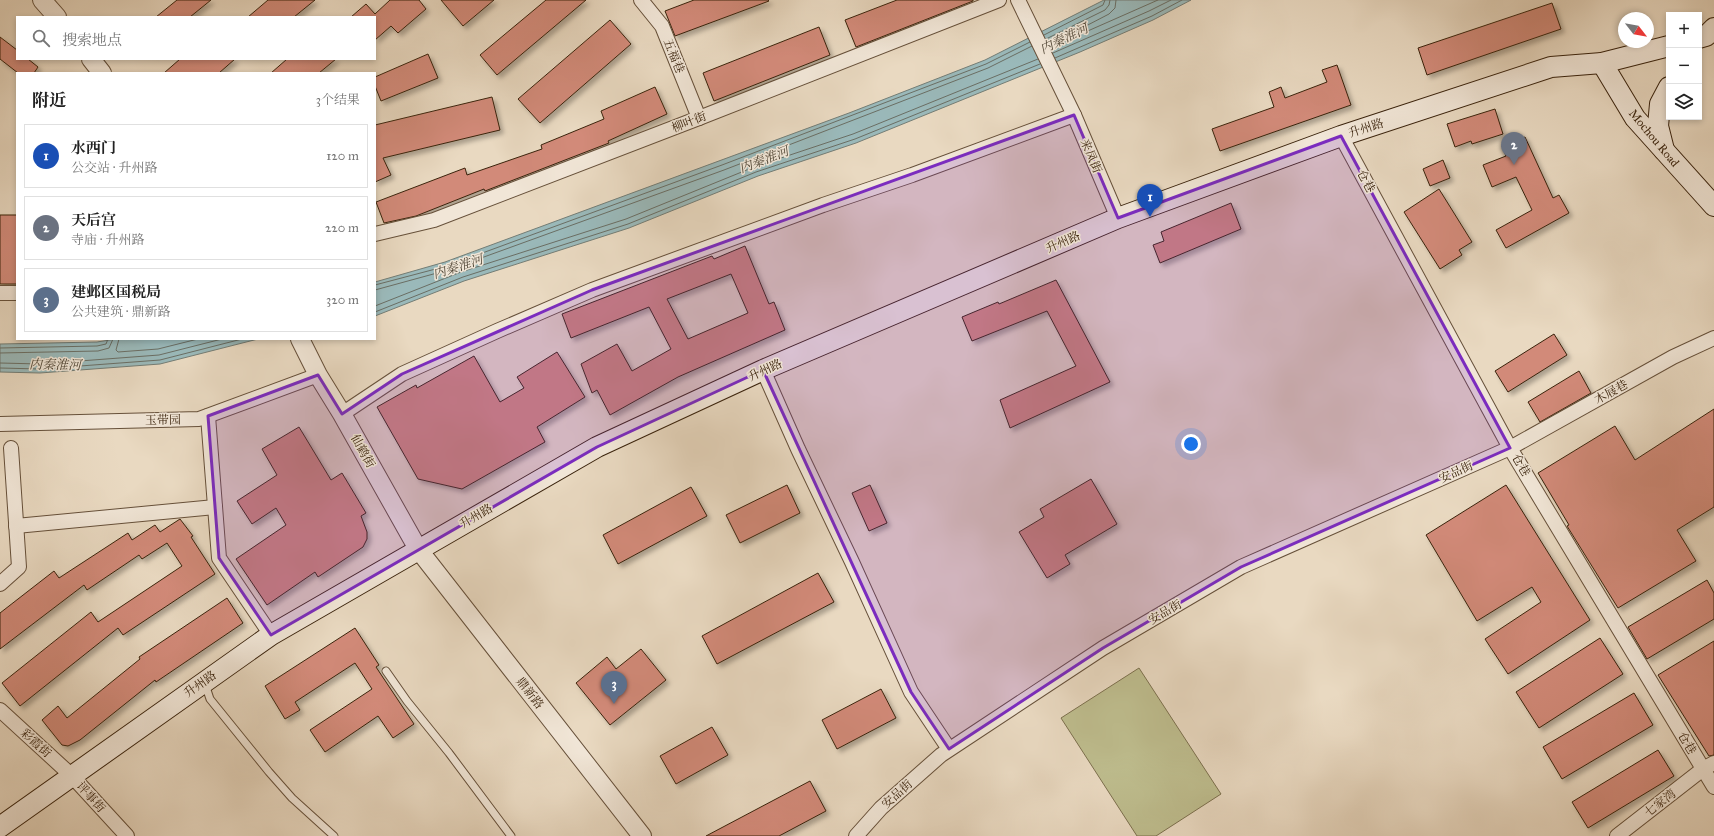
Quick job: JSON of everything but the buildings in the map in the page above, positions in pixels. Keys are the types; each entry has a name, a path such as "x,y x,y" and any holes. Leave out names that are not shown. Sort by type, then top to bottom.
{"main road":[{"name":"升州路","path":"0,827 71,775 271,635 597,447 763,370 1118,218 1341,136 1551,67 1602,64 1666,47"},
{"name":"Mochou Road","path":"1602,64 1635,118 1714,206"},
{"path":"1664,150 1658,126 1660,104 1666,93"}],"street":[{"path":"42,0 56,16"},
{"name":"五福巷","path":"641,0 662,26 699,118"},
{"name":"柳叶街","path":"376,234 434,220 999,0"},
{"name":"来凤街","path":"1020,3 1074,115 1118,218"},
{"path":"92,60 101,72"},
{"path":"342,414 402,374 496,331 592,290 1074,115"},
{"name":"仓巷","path":"1341,136 1510,448 1709,766 1714,787"},
{"path":"0,293 16,293"},
{"name":"木屐巷","path":"1510,448 1674,357 1714,338"},
{"name":"仙鹤街","path":"304,346 318,375 342,414 418,549"},
{"path":"763,370 911,692 949,749"},
{"name":"玉带园","path":"0,424 199,419 318,375"},
{"path":"208,416 219,558 271,635"},
{"path":"0,584 19,567 11,448"},
{"name":"安品街","path":"856,836 881,808 949,749 1103,648 1240,567 1510,448"},
{"path":"16,526 215,507"},
{"name":"鼎新路","path":"418,549 642,836"},
{"name":"彩霞街","path":"0,710 71,775"},
{"name":"七家湾","path":"1617,836 1709,766"},
{"name":"评事街","path":"71,775 127,836"}],"lane":[{"path":"386,671 407,701 449,753 511,836"},
{"path":"204,682 210,699 269,772 292,798 334,836"}],"highlighted area":[{"path":"1074,115 1118,218 1341,136 1510,448 1241,567 1103,648 949,749 911,692 763,370 597,447 271,635 219,558 208,416 318,375 342,414 402,374 592,290"}],"shaded area":[{"path":"1139,668 1221,794 1156,836 1137,836 1061,718"}],"water":[{"name":"内秦淮河","path":"1104,0 1191,0 1153,20 1080,52 856,143 758,176 629,228 464,281 376,316 376,282 445,262 849,113 985,60"},
{"name":"内秦淮河","path":"110,340 254,340 160,364 40,373 0,372 0,344 97,342"}],"place":[{"name":"天后宫","path":"1514,165"},
{"name":"水西门","path":"1150,217"},
{"name":"建邺区国税局","path":"614,704"}]}
